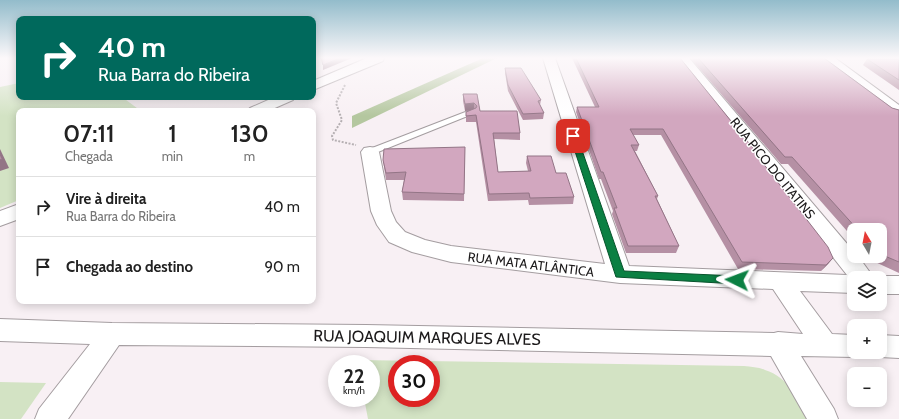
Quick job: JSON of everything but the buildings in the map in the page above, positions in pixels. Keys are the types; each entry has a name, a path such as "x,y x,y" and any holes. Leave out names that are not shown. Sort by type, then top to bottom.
{"street":[{"path":"316,84 333,78"},
{"path":"555,78 620,274"},
{"name":"RUA PICO DO ITATINS","path":"698,78 857,271"},
{"path":"853,78 899,112"},
{"path":"262,108 281,100"},
{"name":"RUA MATA ATLÂNTICA","path":"370,152 381,211 386,225 397,237 420,247 451,254 620,274 847,284"},
{"path":"0,219 16,212"},
{"path":"781,282 824,345"},
{"path":"887,285 899,285"},
{"name":"RUA JOAQUIM MARQUES ALVES","path":"0,330 112,334 382,336 847,346"},
{"path":"50,419 112,334"},
{"path":"778,344 823,419"},
{"path":"887,346 899,347"}],"lane":[{"path":"370,152 471,113"}],"path":[{"path":"339,78 342,80 345,87 336,103 342,120 332,136 333,140 362,146 367,148 370,152"}],"shaded area":[{"path":"439,78 456,78 352,128 352,116"},
{"path":"16,84 16,100 126,100 137,108 16,108 16,201 0,208 0,87"},
{"path":"380,360 388,360 388,407 440,407 440,361 744,366 763,369 780,378 798,397 811,419 368,419 366,407 380,407"},
{"path":"0,382 46,383 21,419 0,419"}],"route":[{"path":"573,136 620,274 737,280"}]}
